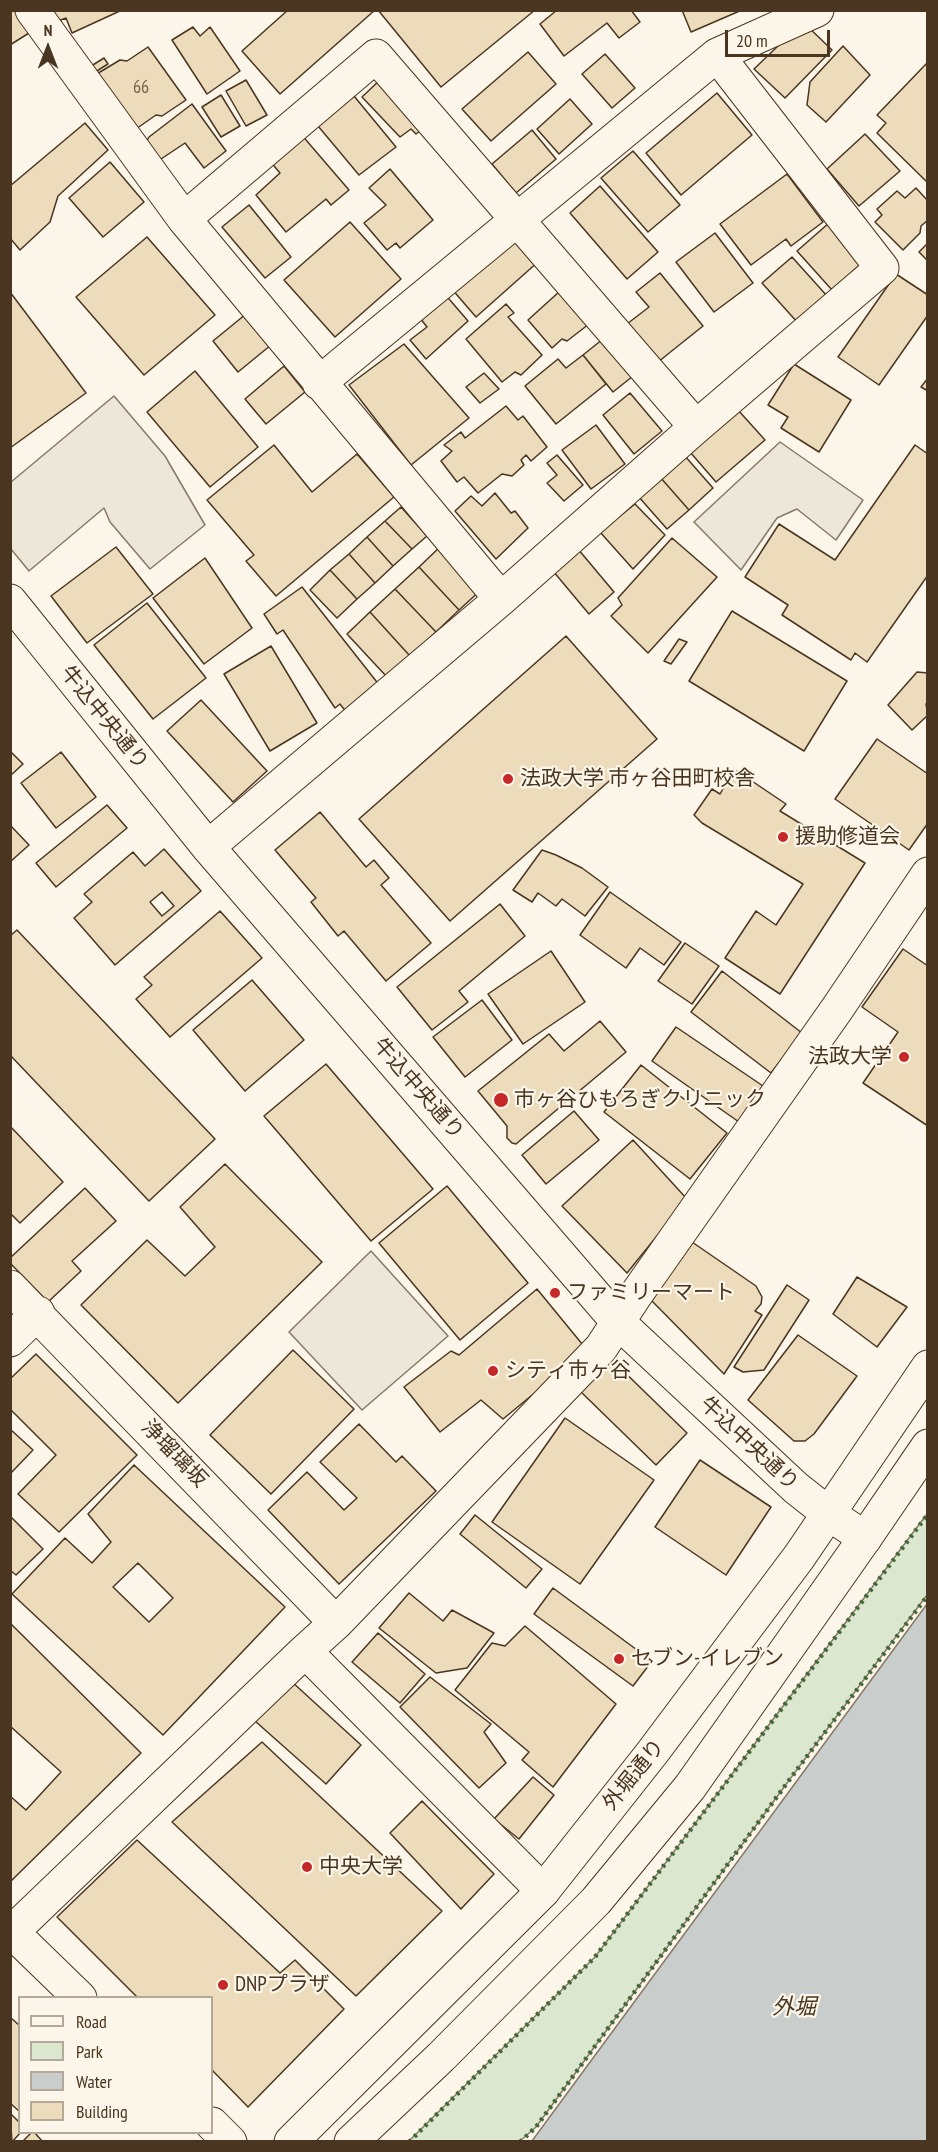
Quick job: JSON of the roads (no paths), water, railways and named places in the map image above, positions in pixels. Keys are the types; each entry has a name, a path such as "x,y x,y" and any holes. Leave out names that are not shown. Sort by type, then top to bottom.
{"street":[{"path":"32,10 184,219 501,599"},
{"path":"319,383 717,55 817,10"},
{"path":"208,847 501,599 696,427 882,268 717,55"},
{"path":"184,219 376,56 696,427"},
{"name":"牛込中央通り","path":"10,601 208,847 617,1321 796,1488 865,1538"},
{"path":"78,1996 11,1931 336,1623 601,1348 617,1321 837,1009 927,874"},
{"name":"浄瑠璃坂","path":"10,1287 38,1313 336,1623"},
{"path":"10,1340 38,1313"},
{"name":"外堀通り","path":"291,2142 543,1891 659,1744 799,1557 927,1367"},
{"path":"351,2142 441,2057 596,1900 690,1787 927,1446"},
{"path":"305,1651 543,1891"},
{"path":"213,2125 230,2142"}],"water":[{"name":"外堀","path":"927,1604 927,2141 532,2141"}],"place":[{"name":"法政大学 市ヶ谷田町校舎","path":"508,779"},
{"name":"援助修道会","path":"783,837"},
{"name":"法政大学","path":"904,1057"},
{"name":"市ヶ谷ひもろぎクリニック","path":"501,1100"},
{"name":"ファミリーマート","path":"555,1293"},
{"name":"シティ市ヶ谷","path":"493,1371"},
{"name":"セブン-イレブン","path":"619,1659"},
{"name":"中央大学","path":"307,1867"},
{"name":"DNPプラザ","path":"223,1985"}]}
